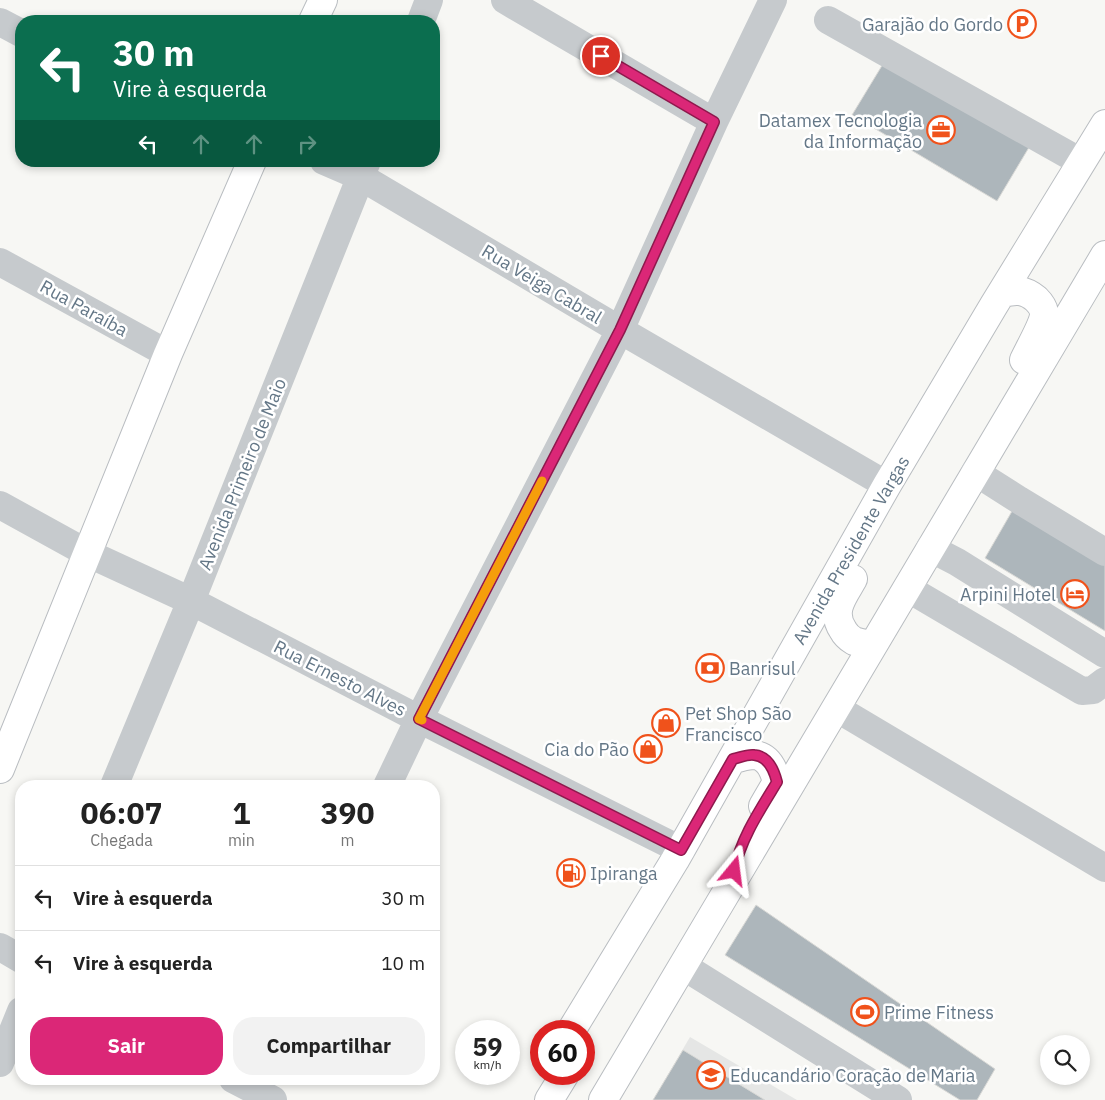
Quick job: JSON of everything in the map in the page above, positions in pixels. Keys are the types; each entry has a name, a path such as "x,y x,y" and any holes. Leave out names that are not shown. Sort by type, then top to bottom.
{"main road":[{"path":"317,15 323,0"},
{"name":"Avenida Presidente Vargas","path":"578,1020 681,850 887,485 1105,124"},
{"path":"1,763 168,354 249,167"},
{"path":"604,1100 1105,255"},
{"path":"976,472 990,431 1042,322 1044,312 1039,302 1030,294 1018,290 1002,293"},
{"path":"873,645 854,641 846,635 840,626 837,615 838,605 881,527 886,509 887,485"},
{"path":"731,885 737,856 744,837 777,782 774,770 764,758 753,755 733,759"},
{"path":"595,1024 665,909 675,882 681,850"},
{"path":"530,1100 539,1085"},
{"path":"549,1100 558,1085"}],"street":[{"path":"423,15 429,0"},
{"path":"505,0 714,122"},
{"path":"390,780 419,719 620,330 714,122 773,0"},
{"path":"828,20 1081,162"},
{"path":"0,22 15,30"},
{"name":"Rua Veiga Cabral","path":"364,169 620,330 887,485"},
{"name":"Avenida Primeiro de Maio","path":"116,780 191,601 364,169"},
{"name":"Rua Paraíba","path":"0,262 168,354"},
{"path":"976,472 1105,552"},
{"name":"Rua Ernesto Alves","path":"0,505 87,553 191,601 419,719 681,850"},
{"path":"930,548 957,562 1105,654"},
{"path":"906,588 1082,691 1093,690 1105,681"},
{"path":"836,708 1105,868"},
{"path":"0,947 15,956"},
{"path":"683,966 898,1100"},
{"path":"0,1063 15,1026"},
{"path":"241,1086 273,1100"}],"shaded area":[{"name":"Educandário Coração de Maria","path":"690,1037 797,1100 653,1100"}],"building":[{"name":"Datamex Tecnologia da Informação","path":"886,59 1031,144 997,201 852,115"},
{"name":"Arpini Hotel","path":"1015,506 1105,556 1105,631 985,558"},
{"name":"Prime Fitness","path":"756,905 995,1069 977,1100 960,1100 725,955"},
{"name":"Educandário Coração de Maria","path":"683,1050 765,1100 653,1100"}],"slow traffic":[{"path":"422,720 419,719 542,481"}],"place":[{"name":"Garajão do Gordo","path":"1022,24"},
{"name":"Datamex Tecnologia da Informação","path":"941,130"},
{"name":"Arpini Hotel","path":"1075,594"},
{"name":"Banrisul","path":"710,668"},
{"name":"Pet Shop São Francisco","path":"666,723"},
{"name":"Cia do Pão","path":"648,749"},
{"name":"Ipiranga","path":"571,873"},
{"name":"Prime Fitness","path":"865,1012"},
{"name":"Educandário Coração de Maria","path":"711,1075"}],"route":[{"path":"601,56 714,122 620,330 419,719 681,850 733,759 753,755 764,758 774,770 777,782 744,837 734,871"}]}
